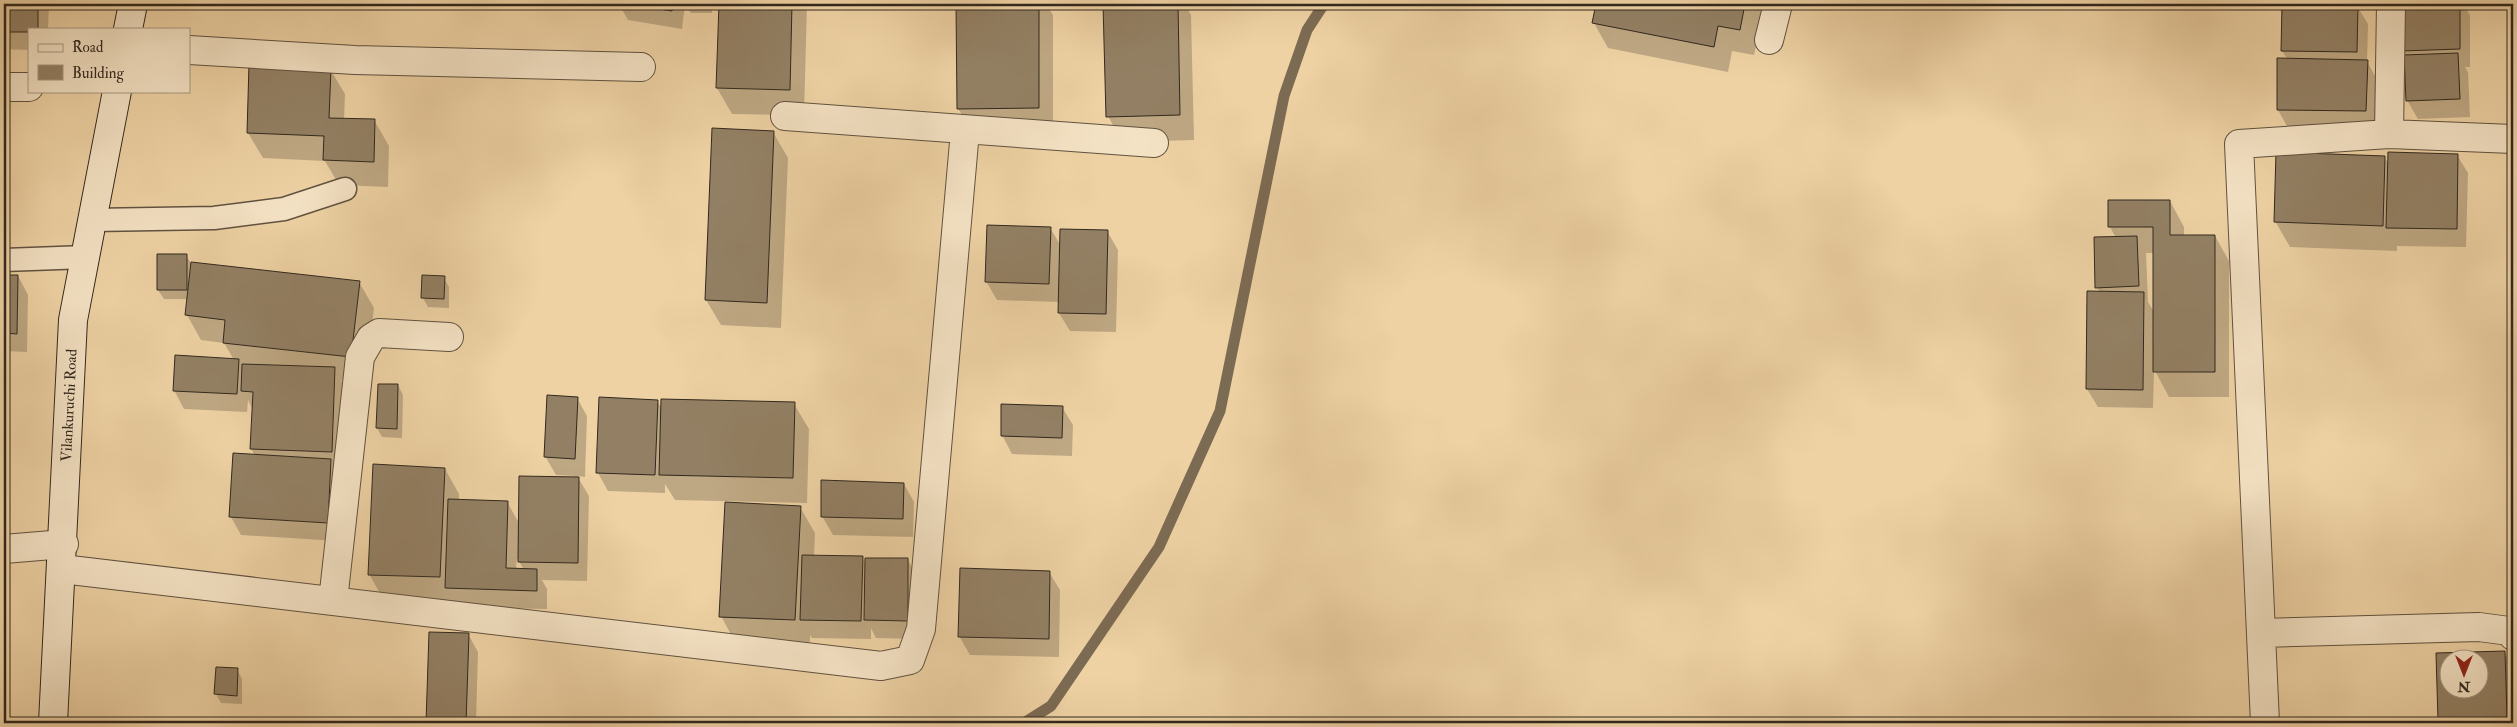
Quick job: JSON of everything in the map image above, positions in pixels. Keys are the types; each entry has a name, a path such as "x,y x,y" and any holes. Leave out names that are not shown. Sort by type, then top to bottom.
{"street":[{"path":"128,28 133,4"},
{"path":"1768,40 1778,4"},
{"path":"2390,134 2391,4"},
{"path":"190,50 355,60 641,67"},
{"path":"4,87 28,87"},
{"name":"Vilankuruchi Road","path":"53,723 63,556 73,320 117,92"},
{"path":"785,116 965,131 1154,143"},
{"path":"4,549 63,556 333,601 881,666 910,660 921,629 965,131"},
{"path":"2265,723 2239,144 2390,134 2513,139"},
{"path":"333,601 360,357 370,338 379,333 449,337"},
{"path":"2260,633 2479,627 2509,631 2513,636"}],"lane":[{"path":"93,220 214,218 284,209 345,189"},
{"path":"4,260 86,257"}],"building":[{"path":"4,4 38,4 38,28 28,28 28,32 4,32"},
{"path":"626,4 673,4 672,11"},
{"path":"719,4 792,4 790,90 716,88"},
{"path":"956,4 1039,4 1039,108 957,109"},
{"path":"1103,4 1178,4 1180,115 1106,117"},
{"path":"1596,4 1745,4 1740,30 1718,26 1714,47 1592,23"},
{"path":"2282,4 2358,5 2357,52 2281,51"},
{"path":"2400,4 2460,4 2460,49 2401,51"},
{"path":"2458,53 2460,99 2406,101 2404,55"},
{"path":"2277,58 2368,60 2366,111 2277,110"},
{"path":"249,64 331,68 329,118 375,119 374,162 323,160 324,136 247,133"},
{"path":"712,128 774,131 767,303 705,300"},
{"path":"2276,152 2385,156 2383,226 2274,222"},
{"path":"2388,152 2458,154 2457,229 2386,228"},
{"path":"2108,200 2170,200 2170,235 2215,235 2215,372 2153,372 2153,227 2108,227"},
{"path":"987,225 1051,227 1049,284 985,282"},
{"path":"1060,229 1108,230 1106,314 1058,313"},
{"path":"2137,236 2139,286 2095,288 2094,237"},
{"path":"157,254 187,254 187,290 157,290"},
{"path":"191,262 360,281 351,357 223,343 225,320 185,315"},
{"path":"4,275 18,275 17,334 4,333"},
{"path":"422,275 445,276 444,299 421,298"},
{"path":"2087,291 2144,292 2143,390 2086,389"},
{"path":"175,355 239,359 237,394 173,391"},
{"path":"242,364 335,367 332,452 250,449 253,392 241,391"},
{"path":"378,384 398,384 397,429 376,428"},
{"path":"547,395 578,397 575,459 544,457"},
{"path":"599,397 658,400 655,475 596,473"},
{"path":"661,399 795,402 793,478 659,475"},
{"path":"1001,404 1063,406 1062,438 1001,436"},
{"path":"233,453 331,459 328,523 229,517"},
{"path":"373,464 445,468 440,577 368,575"},
{"path":"519,476 579,477 578,563 518,562"},
{"path":"821,480 904,483 903,519 821,517"},
{"path":"448,499 508,501 506,568 537,569 537,591 445,588"},
{"path":"725,502 801,506 795,620 719,617"},
{"path":"802,555 863,556 861,621 800,620"},
{"path":"865,558 908,558 908,621 864,620"},
{"path":"960,568 1050,571 1049,639 958,637"},
{"path":"429,632 469,633 466,723 426,723"},
{"path":"2490,651 2505,651 2507,718 2438,720 2436,653 2440,653 2440,700 2490,700"},
{"path":"216,667 238,668 237,696 214,694"}],"waterway":[{"path":"1024,723 1051,706 1159,547 1220,411 1284,96 1307,30 1324,4"}]}
